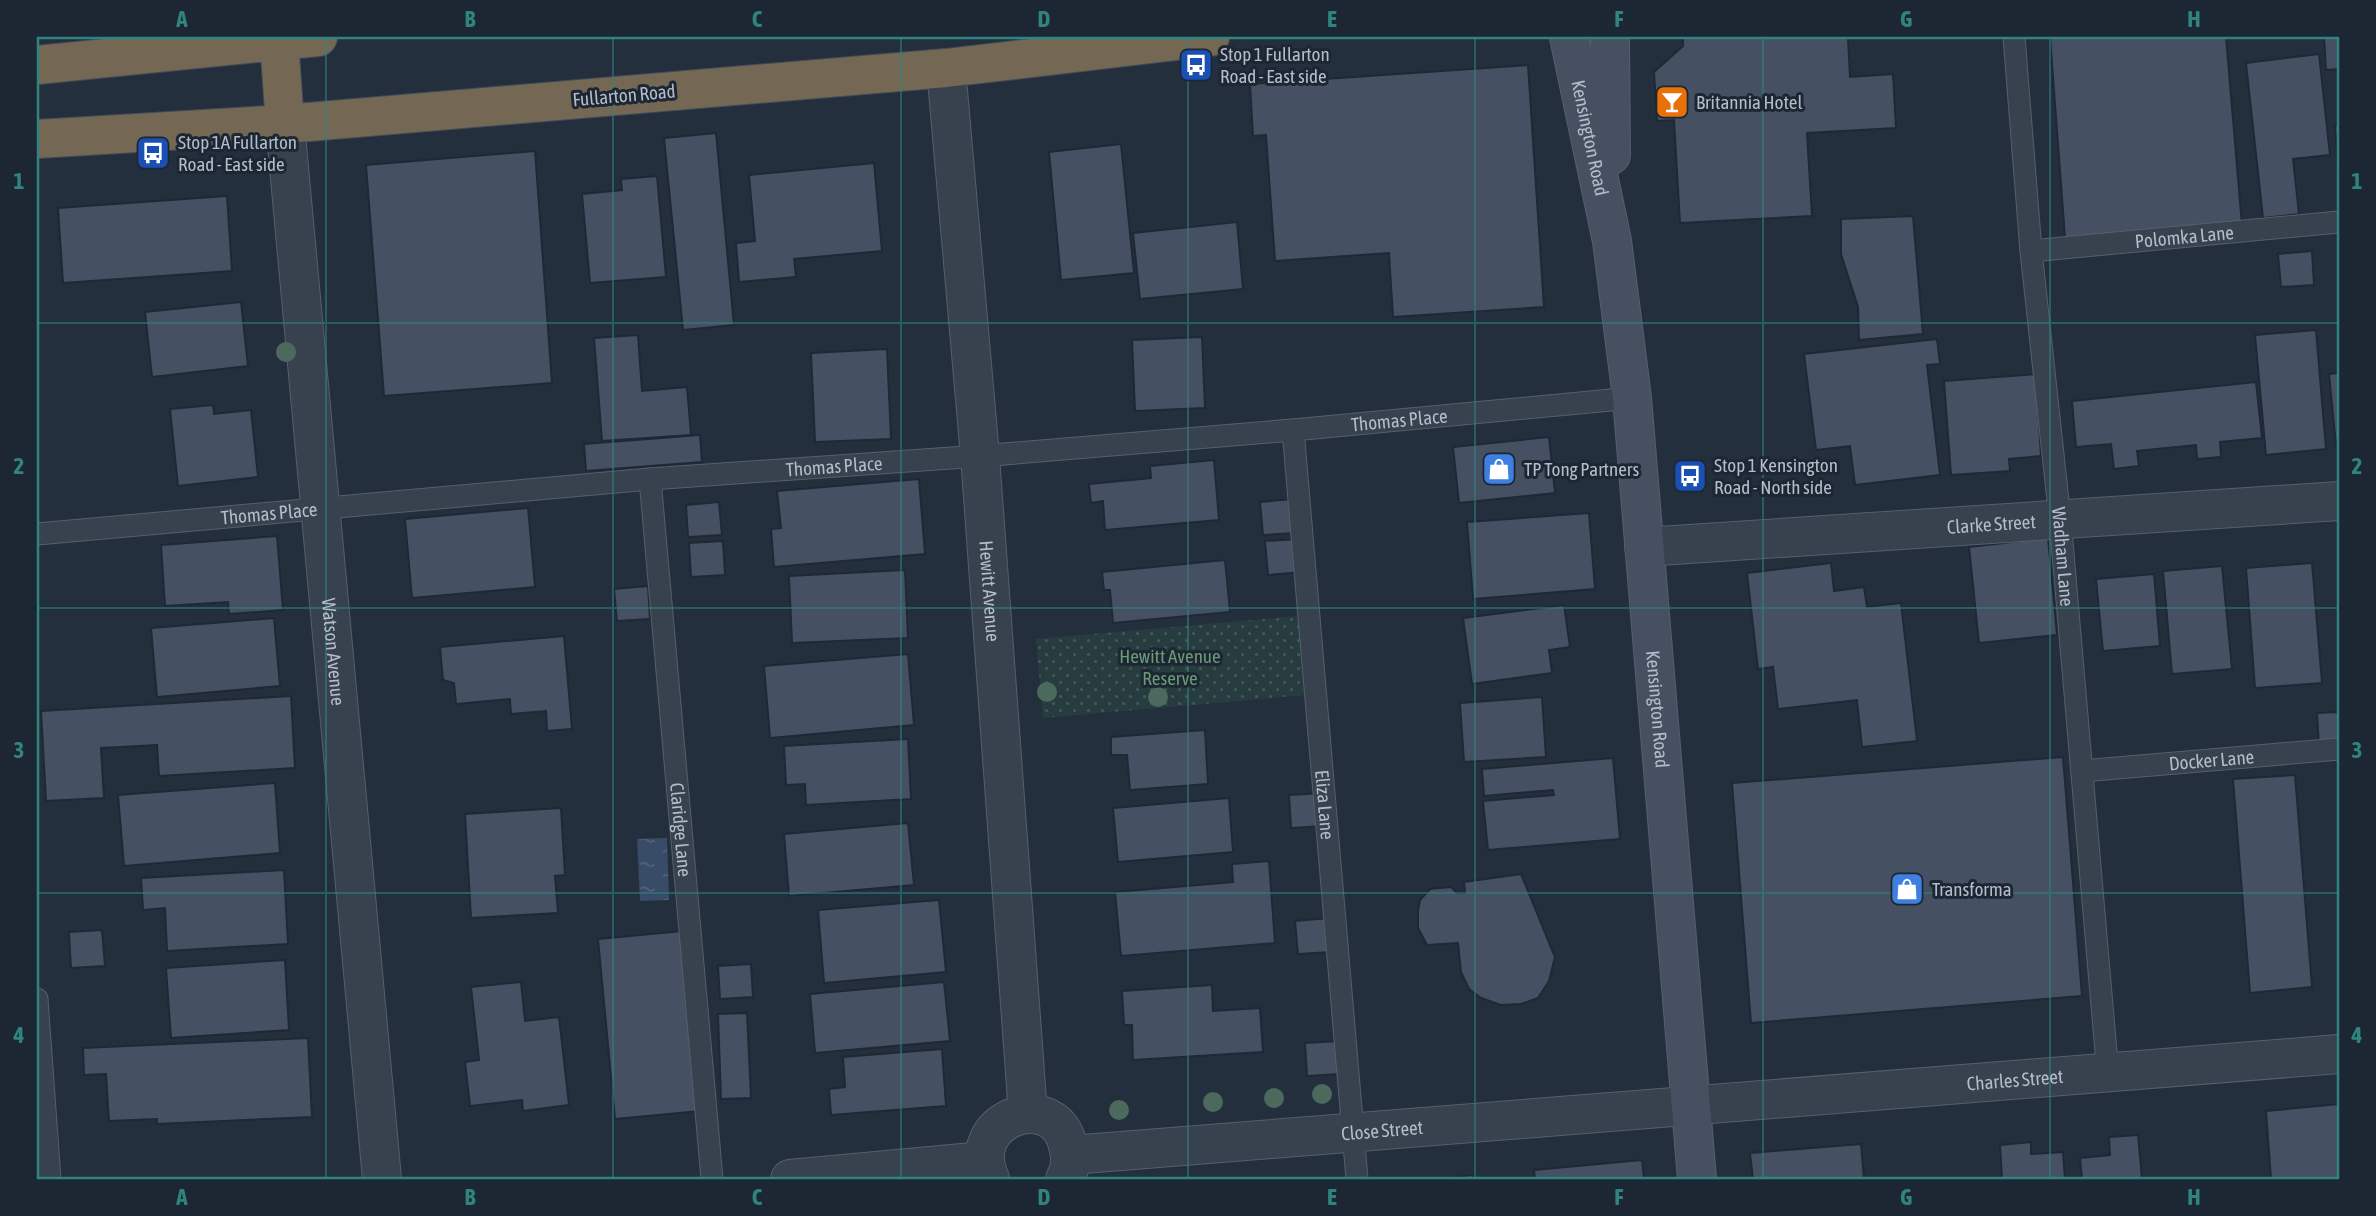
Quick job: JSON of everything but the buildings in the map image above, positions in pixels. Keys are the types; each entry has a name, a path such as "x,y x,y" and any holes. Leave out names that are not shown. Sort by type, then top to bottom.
{"highway":[{"path":"37,65 318,37"},
{"name":"Fullarton Road","path":"37,139 285,124 945,52 1210,37"},
{"path":"279,40 285,124"}],"main road":[{"name":"Kensington Road","path":"1569,37 1612,241 1632,398 1697,1179"},
{"name":"Kensington Road","path":"1610,37 1612,241"}],"street":[{"name":"Hewitt Avenue","path":"945,52 980,456 1028,1114"},
{"name":"Watson Avenue","path":"285,124 382,1179"},
{"name":"Clarke Street","path":"1644,547 2339,501"},
{"name":"Charles Street","path":"1691,1107 2339,1054"},
{"name":"Close Street","path":"1068,1167 1352,1132 1691,1107"},
{"path":"790,1179 987,1170 986,1146 992,1132 1004,1121 1028,1114 1042,1116 1056,1124 1065,1136 1068,1167"}],"lane":[{"name":"Wadham Lane","path":"2014,37 2031,251 2060,519 2108,1075"},
{"name":"Polomka Lane","path":"2031,251 2339,222"},
{"name":"Thomas Place","path":"37,534 319,507 1293,430 1632,398"},
{"name":"Eliza Lane","path":"1293,430 1357,1179"},
{"name":"Claridge Lane","path":"650,480 712,1179"},
{"name":"Docker Lane","path":"2082,771 2339,749"},
{"path":"37,999 50,1179"}],"green space":[{"name":"Hewitt Avenue Reserve","path":"1298,616 1305,695 1043,718 1036,639"}],"water":[{"path":"667,838 669,900 640,901 637,839"}],"place":[{"name":"Stop 1 Fullarton Road - East side","path":"1196,65"},
{"name":"Britannia Hotel","path":"1672,102"},
{"name":"Stop 1A Fullarton Road - East side","path":"153,153"},
{"name":"TP Tong Partners","path":"1499,469"},
{"name":"Stop 1 Kensington Road - North side","path":"1690,476"},
{"name":"Transforma","path":"1907,889"}]}
